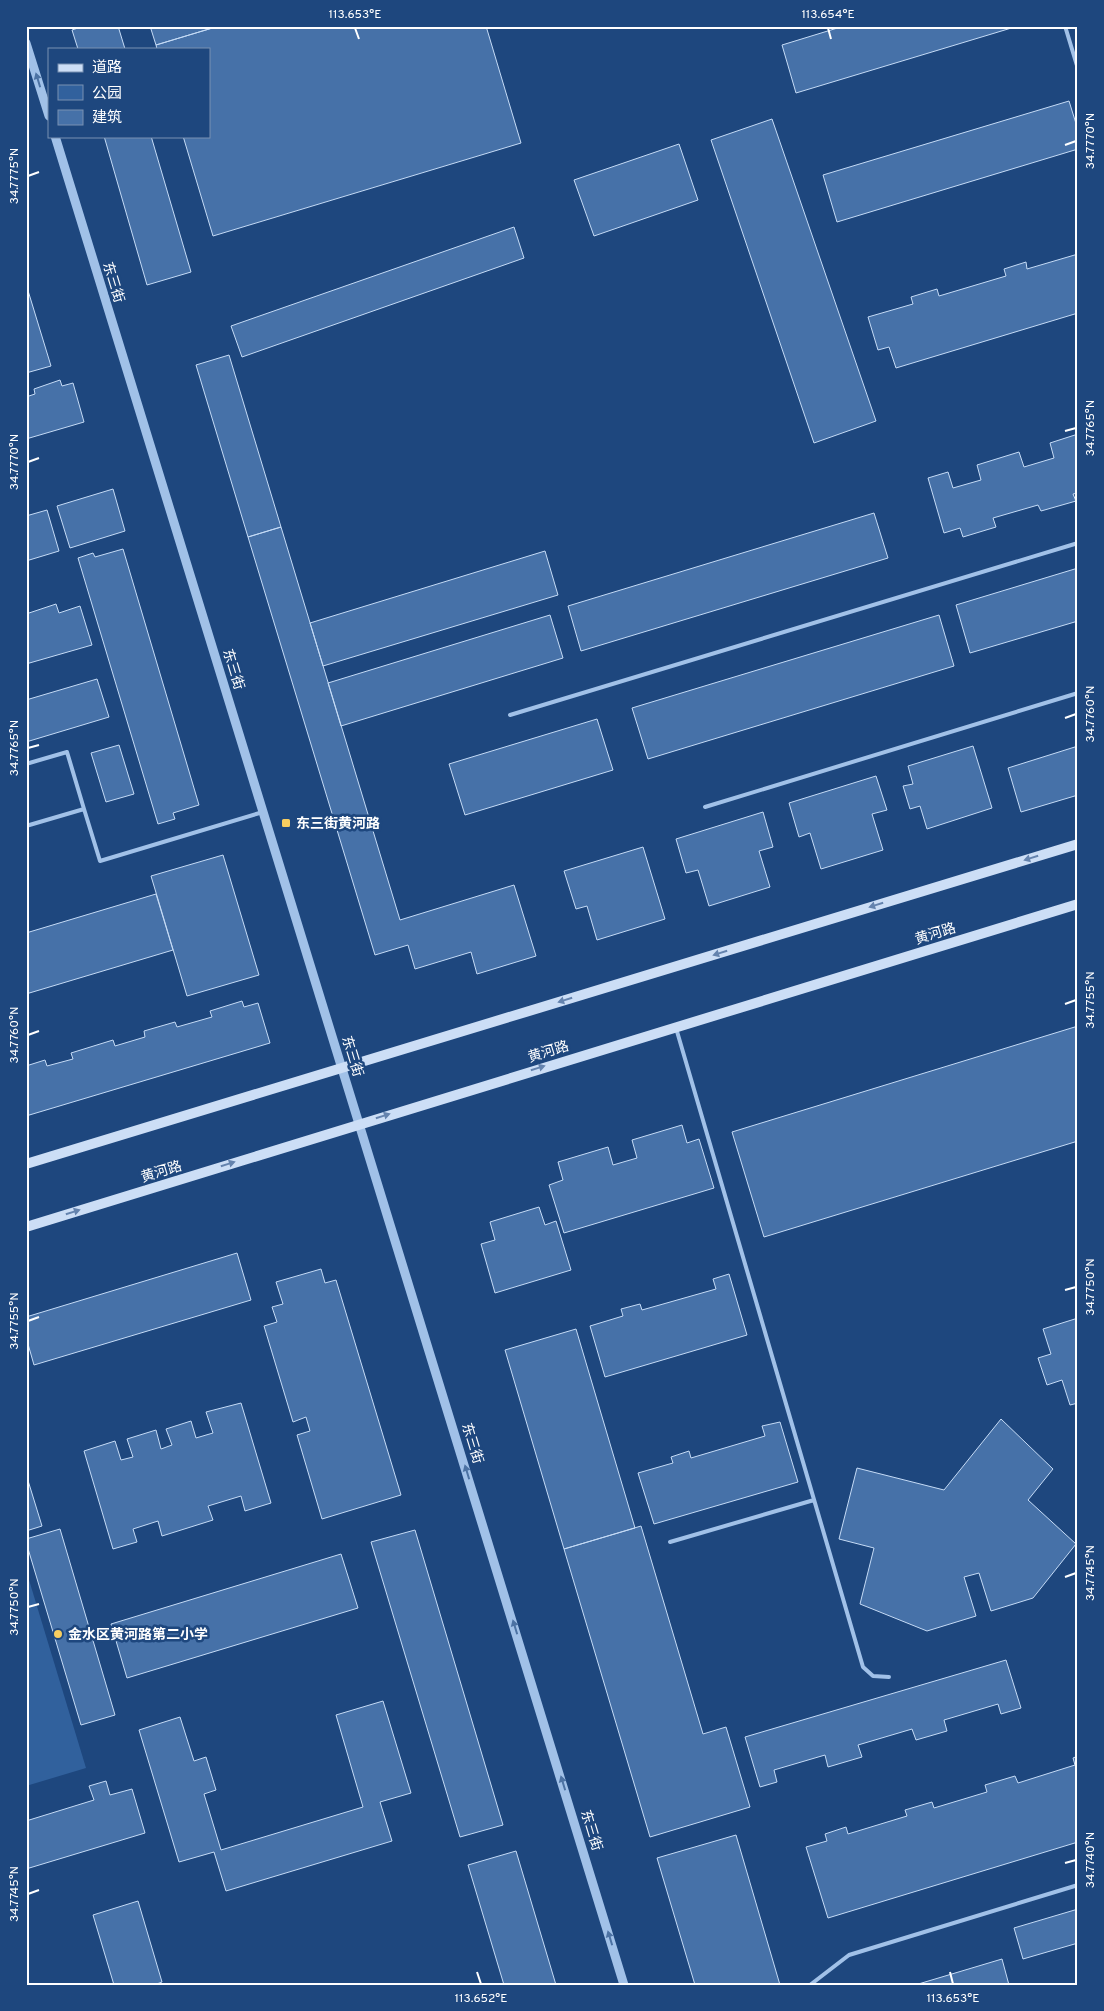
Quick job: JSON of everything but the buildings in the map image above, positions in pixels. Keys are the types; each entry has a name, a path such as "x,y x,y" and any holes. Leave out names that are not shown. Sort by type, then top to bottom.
{"main road":[{"path":"26,1164 1078,844"},
{"name":"黄河路","path":"26,1227 359,1123 1078,904"}],"street":[{"path":"26,43 48,113"},
{"name":"东三街","path":"56,138 624,1985"}],"lane":[{"path":"1065,26 1078,69"},
{"path":"510,715 1078,543"},
{"path":"705,807 1078,693"},
{"path":"26,764 67,752 100,861 263,812"},
{"path":"26,826 84,808"},
{"path":"676,1026 862,1667 873,1676 889,1678"},
{"path":"670,1542 814,1500"},
{"path":"810,1985 849,1955 1078,1885"}],"green space":[{"path":"26,1570 86,1768 26,1786"}],"place":[{"name":"东三街黄河路","path":"286,823"},
{"name":"金水区黄河路第二小学","path":"58,1634"}]}
